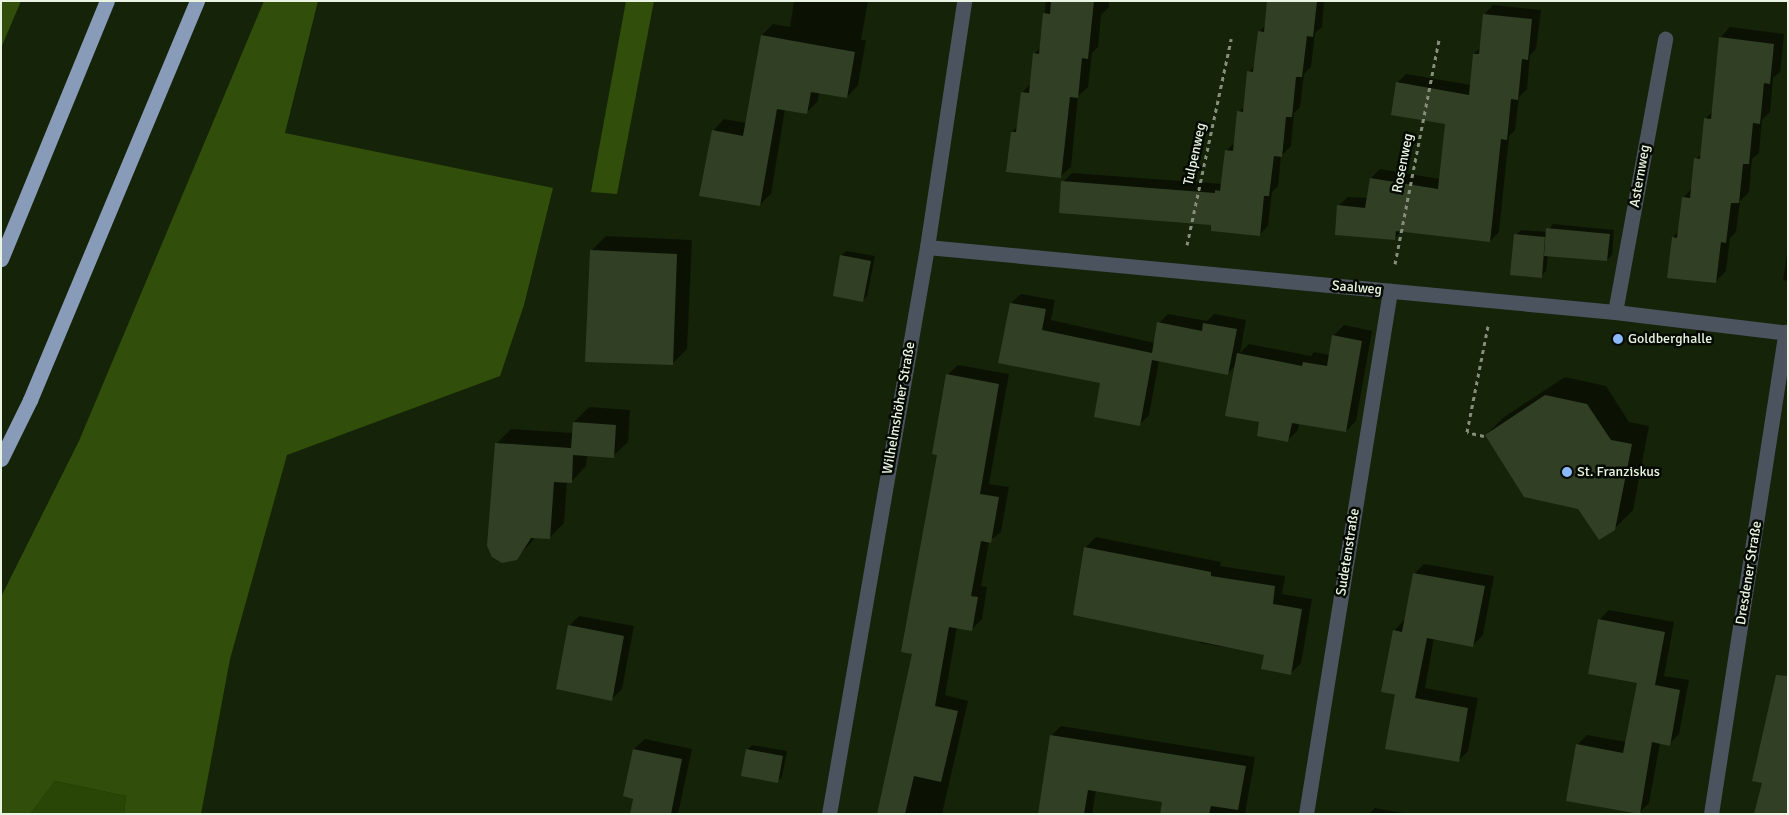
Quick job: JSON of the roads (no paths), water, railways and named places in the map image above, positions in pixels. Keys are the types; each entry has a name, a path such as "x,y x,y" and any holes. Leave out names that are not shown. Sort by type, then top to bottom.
{"highway":[{"path":"1,259 107,1"},
{"path":"1,459 30,400 197,1"}],"street":[{"name":"Wilhelmshöher Straße","path":"829,814 927,247 964,1"},
{"name":"Asternweg","path":"1615,312 1665,39"},
{"name":"Saalweg","path":"927,247 1181,273 1615,312 1787,332"},
{"name":"Sudetenstraße","path":"1306,814 1390,291"},
{"name":"Dresdener Straße","path":"1711,814 1787,332"}],"place":[{"name":"Goldberghalle","path":"1618,339"},
{"name":"St. Franziskus","path":"1567,472"}]}
